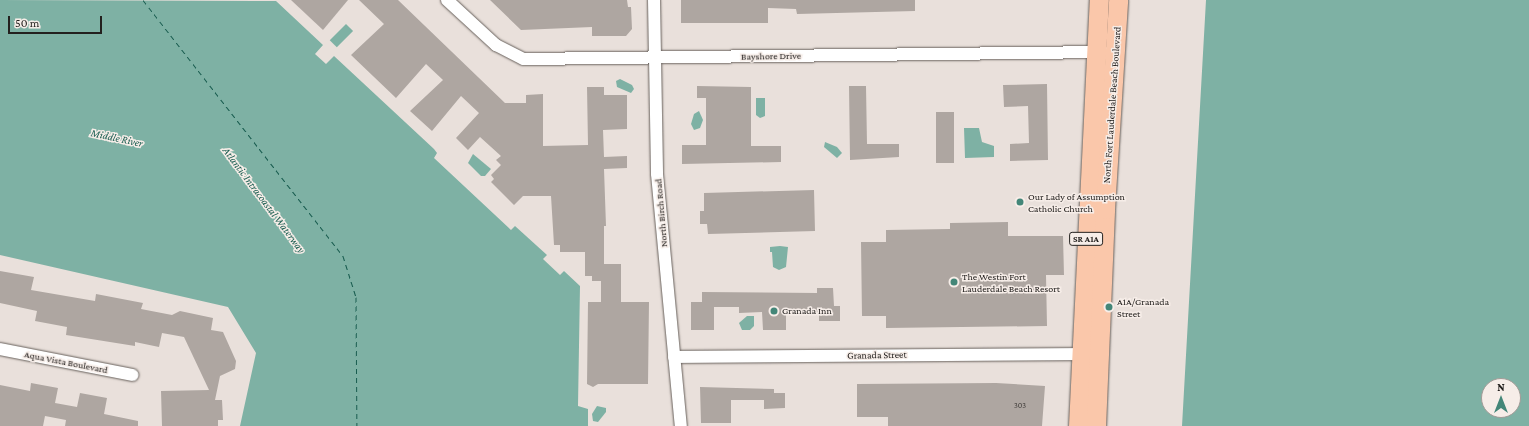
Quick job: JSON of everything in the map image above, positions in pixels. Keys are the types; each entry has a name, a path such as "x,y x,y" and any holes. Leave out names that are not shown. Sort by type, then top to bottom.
{"main road":[{"name":"North Fort Lauderdale Beach Boulevard","path":"1078,426 1080,354 1099,0"},
{"name":"North Fort Lauderdale Beach Boulevard","path":"1096,426 1105,210 1116,53 1118,0"}],"street":[{"name":"Bayshore Drive","path":"447,0 496,45 519,57 534,59 1096,52 1116,53"},
{"name":"North Birch Road","path":"654,0 658,186 681,426"},
{"name":"Aqua Vista Boulevard","path":"0,349 132,376"},
{"name":"Granada Street","path":"674,357 1080,354"}],"water":[{"path":"0,0 276,1 323,45 315,54 326,64 334,56 434,149 437,153 434,158 511,230 515,226 547,255 543,259 560,275 564,271 580,286 578,406 588,409 588,426 240,426 256,353 228,307 0,255"},
{"path":"1206,0 1529,0 1529,426 1182,426"},
{"path":"346,24 353,31 337,47 330,40"},
{"path":"620,79 632,85 634,89 631,93 617,87 616,81"},
{"path":"756,98 765,98 765,116 760,118 756,115"},
{"path":"699,111 703,120 700,128 694,130 691,124 694,114"},
{"path":"964,128 979,128 982,142 994,146 994,157 965,158"},
{"path":"825,142 837,147 842,153 837,158 824,147"},
{"path":"473,154 491,169 485,176 481,176 468,163"},
{"path":"770,247 788,247 786,267 779,270 773,267 772,252 770,252"},
{"path":"747,316 754,316 754,326 750,330 742,330 739,323"},
{"path":"597,406 606,408 606,412 598,422 593,421 592,414"}],"building":[{"path":"291,0 348,0 323,30"},
{"path":"359,0 398,0 505,103 526,103 526,95 543,94 543,146 588,145 587,87 604,87 604,95 627,95 627,129 603,130 604,157 627,156 627,168 604,169 606,226 604,226 604,264 621,264 621,302 649,302 648,384 598,384 593,387 587,384 588,302 601,302 601,281 592,281 592,276 585,276 585,252 560,252 560,245 554,245 551,196 523,196 514,205 491,182 494,179 491,175 501,165 496,160 501,156 480,137 468,150 456,138 479,113 461,96 432,131 410,111 443,80 426,64 396,98 351,55 384,24"},
{"path":"490,0 627,0 628,7 631,7 632,29 626,36 592,36 592,27 521,30"},
{"path":"681,0 915,0 915,11 797,14 796,9 768,8 768,23 681,23"},
{"path":"1047,84 1048,160 1010,161 1010,144 1029,143 1028,106 1004,107 1003,85"},
{"path":"697,86 751,87 751,146 781,146 781,162 682,164 682,145 706,145 706,98 697,98"},
{"path":"849,86 866,86 867,144 899,144 899,157 850,160"},
{"path":"936,112 954,112 954,163 936,163"},
{"path":"814,190 815,231 708,234 707,224 700,224 700,211 704,211 704,193"},
{"name":"The Westin Fort Lauderdale Beach Resort","path":"1008,222 1008,236 1063,236 1064,275 1046,275 1047,326 886,328 886,316 862,316 861,242 886,242 886,230 950,229 950,223"},
{"path":"0,271 34,277 31,290 95,301 96,294 143,303 141,309 172,315 180,311 213,318 211,330 223,332 236,361 235,369 220,376 215,400 222,400 223,420 218,420 218,426 162,426 161,391 209,390 184,337 162,333 159,347 135,342 135,346 66,335 67,327 35,321 37,311 0,303"},
{"path":"817,288 833,288 834,306 840,306 840,321 819,321 819,314 786,314 786,330 763,330 762,312 739,313 739,307 714,307 714,330 691,330 691,302 702,302 702,292 817,293"},
{"path":"31,383 58,388 55,403 77,407 80,393 107,398 104,414 138,421 138,426 65,426 66,420 45,416 43,426 0,426 0,385 30,391"},
{"path":"996,383 1045,386 1042,426 888,426 888,417 857,417 857,384"},
{"path":"700,387 774,389 774,393 785,393 785,408 764,409 764,400 731,400 731,423 701,423"}],"ferry route":[{"path":"143,0 343,256 356,297 357,426"}],"place":[{"name":"Our Lady of Assumption Catholic Church","path":"1020,202"},
{"name":"The Westin Fort Lauderdale Beach Resort","path":"954,282"},
{"name":"A1A/Granada Street","path":"1109,307"},
{"name":"Granada Inn","path":"774,311"}],"water label":[{"name":"Middle River","path":"117,138"},
{"name":"Atlantic Intracoastal Waterway","path":"264,200"}]}
